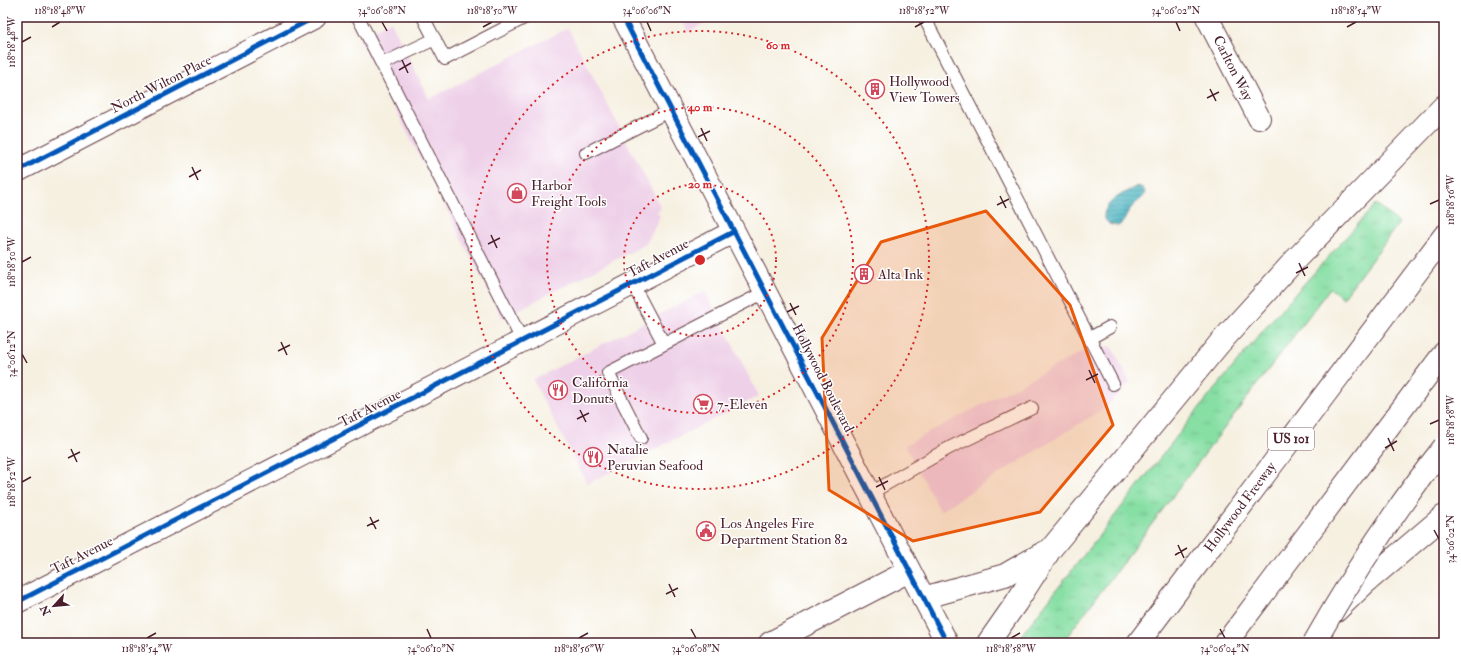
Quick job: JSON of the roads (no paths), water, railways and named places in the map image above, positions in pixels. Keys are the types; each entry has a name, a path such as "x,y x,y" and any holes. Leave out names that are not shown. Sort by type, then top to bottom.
{"main road":[{"name":"North Wilton Place","path":"17,171 315,17"},
{"name":"Hollywood Boulevard","path":"623,17 947,643"},
{"name":"Carlton Way","path":"1216,20 1259,118"},
{"path":"988,643 1050,550 1182,389 1259,299 1444,106"},
{"name":"Taft Avenue","path":"17,602 734,232"},
{"name":"Hollywood Freeway","path":"1138,643 1444,236"},
{"path":"1226,643 1444,353"},
{"path":"1314,643 1351,579 1381,532 1416,482 1444,447"},
{"path":"1304,643 1365,583 1444,516"},
{"path":"923,598 1005,575 1050,550"},
{"path":"770,643 909,571"}],"lane":[{"path":"358,17 523,342"},
{"path":"423,17 445,59 526,17"},
{"path":"924,17 1113,384"},
{"path":"382,64 435,40"},
{"path":"586,153 671,110"},
{"path":"633,285 664,344"},
{"path":"642,438 608,373 765,292"},
{"path":"1090,338 1110,327"},
{"path":"869,494 949,448 1032,408"}],"water":[{"path":"1137,186 1143,188 1145,192 1143,197 1133,206 1121,224 1118,226 1109,224 1104,218 1107,207 1116,198"}],"place":[{"name":"Hollywood View Towers","path":"875,89"},
{"name":"Harbor Freight Tools","path":"517,193"},
{"name":"Alta Ink","path":"864,274"},
{"name":"California Donuts","path":"558,390"},
{"name":"7-Eleven","path":"703,404"},
{"name":"Natalie Peruvian Seafood","path":"593,457"},
{"name":"Los Angeles Fire Department Station 82","path":"706,531"}]}
